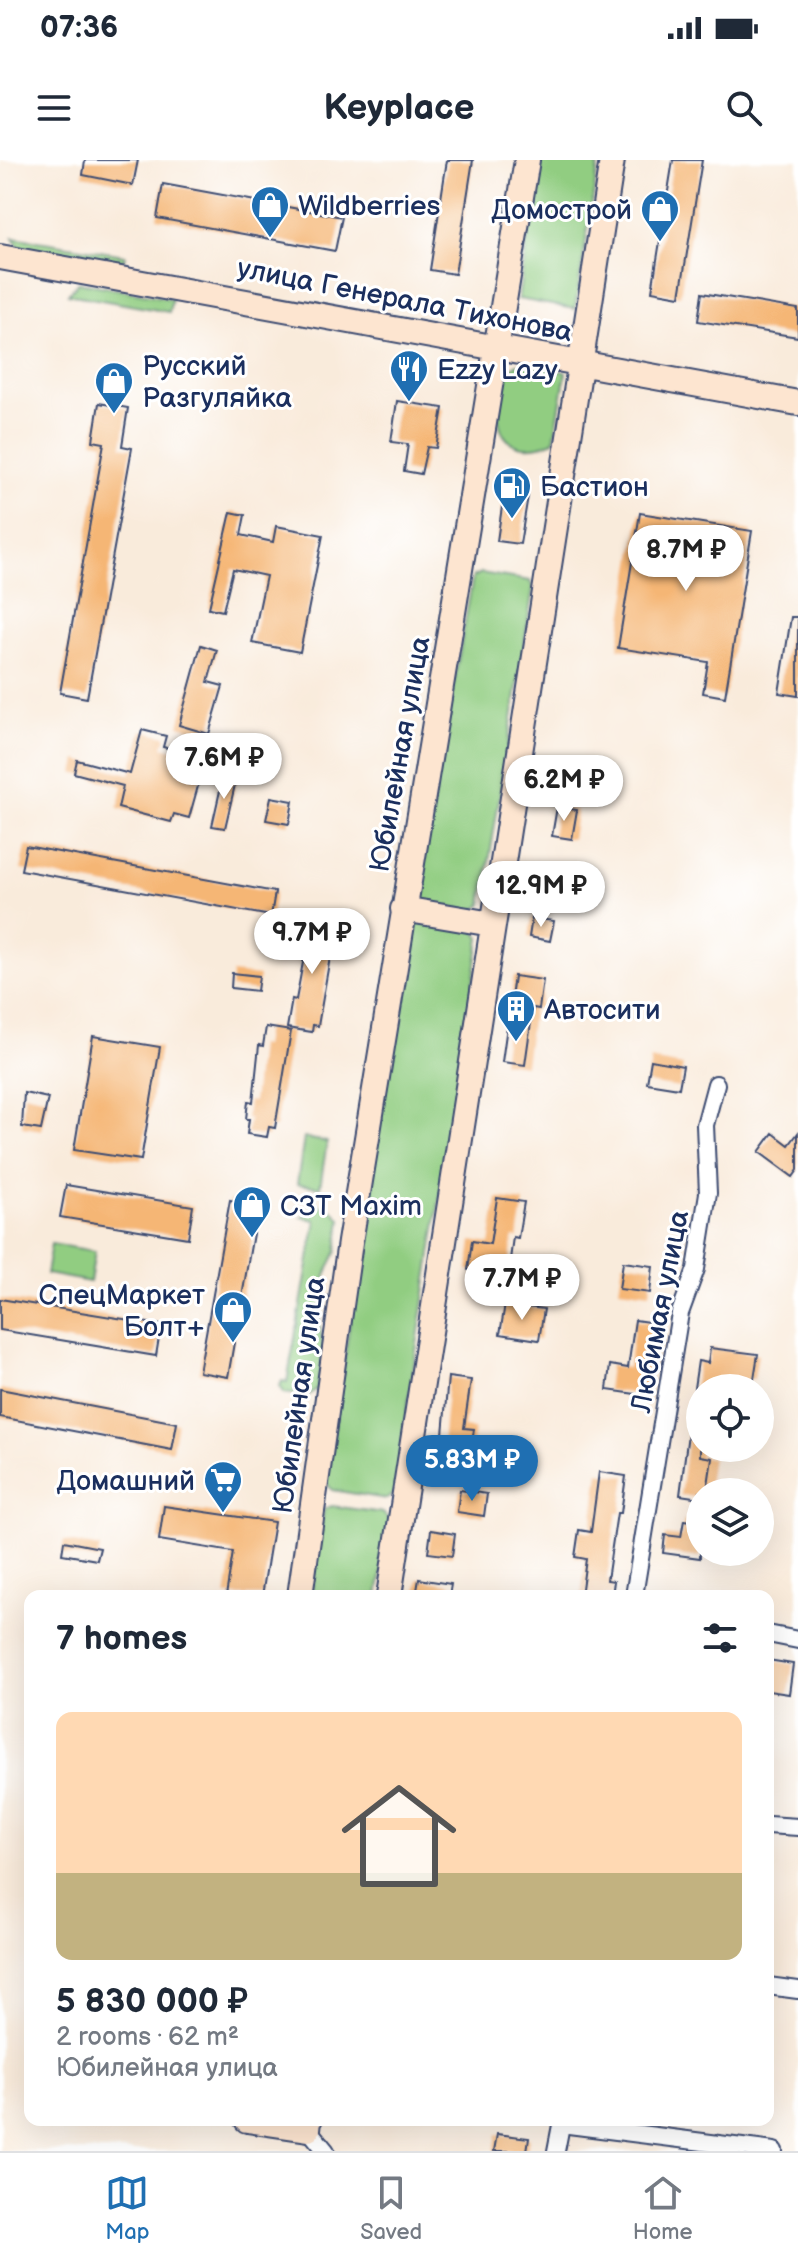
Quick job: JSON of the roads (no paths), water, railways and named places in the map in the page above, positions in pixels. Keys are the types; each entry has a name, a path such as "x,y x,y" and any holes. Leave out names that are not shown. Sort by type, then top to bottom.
{"main road":[{"name":"Юбилейная улица","path":"301,1590 350,1242 527,160"},
{"path":"390,1590 612,160"},
{"name":"улица Генерала Тихонова","path":"0,257 798,403"},
{"path":"403,909 492,924"}],"street":[{"name":"Любимая улица","path":"635,1590 648,1527 680,1313 696,1269 708,1193 705,1125 716,1084"},
{"path":"774,1635 798,1640"},
{"path":"774,1825 798,1827"},
{"path":"774,1987 798,1990"},
{"path":"310,2126 326,2151"},
{"path":"556,2151 560,2126"},
{"path":"590,2126 774,2151"}],"place":[{"name":"Wildberries","path":"270,239"},
{"name":"Домострой","path":"660,243"},
{"name":"Ezzy Lazy","path":"409,403"},
{"name":"Русский Разгуляйка","path":"114,415"},
{"name":"Бастион","path":"512,520"},
{"name":"Автосити","path":"516,1043"},
{"name":"СЗТ Maxim","path":"252,1239"},
{"name":"СпецМаркет Болт+","path":"233,1344"},
{"name":"Домашний","path":"223,1514"}]}
